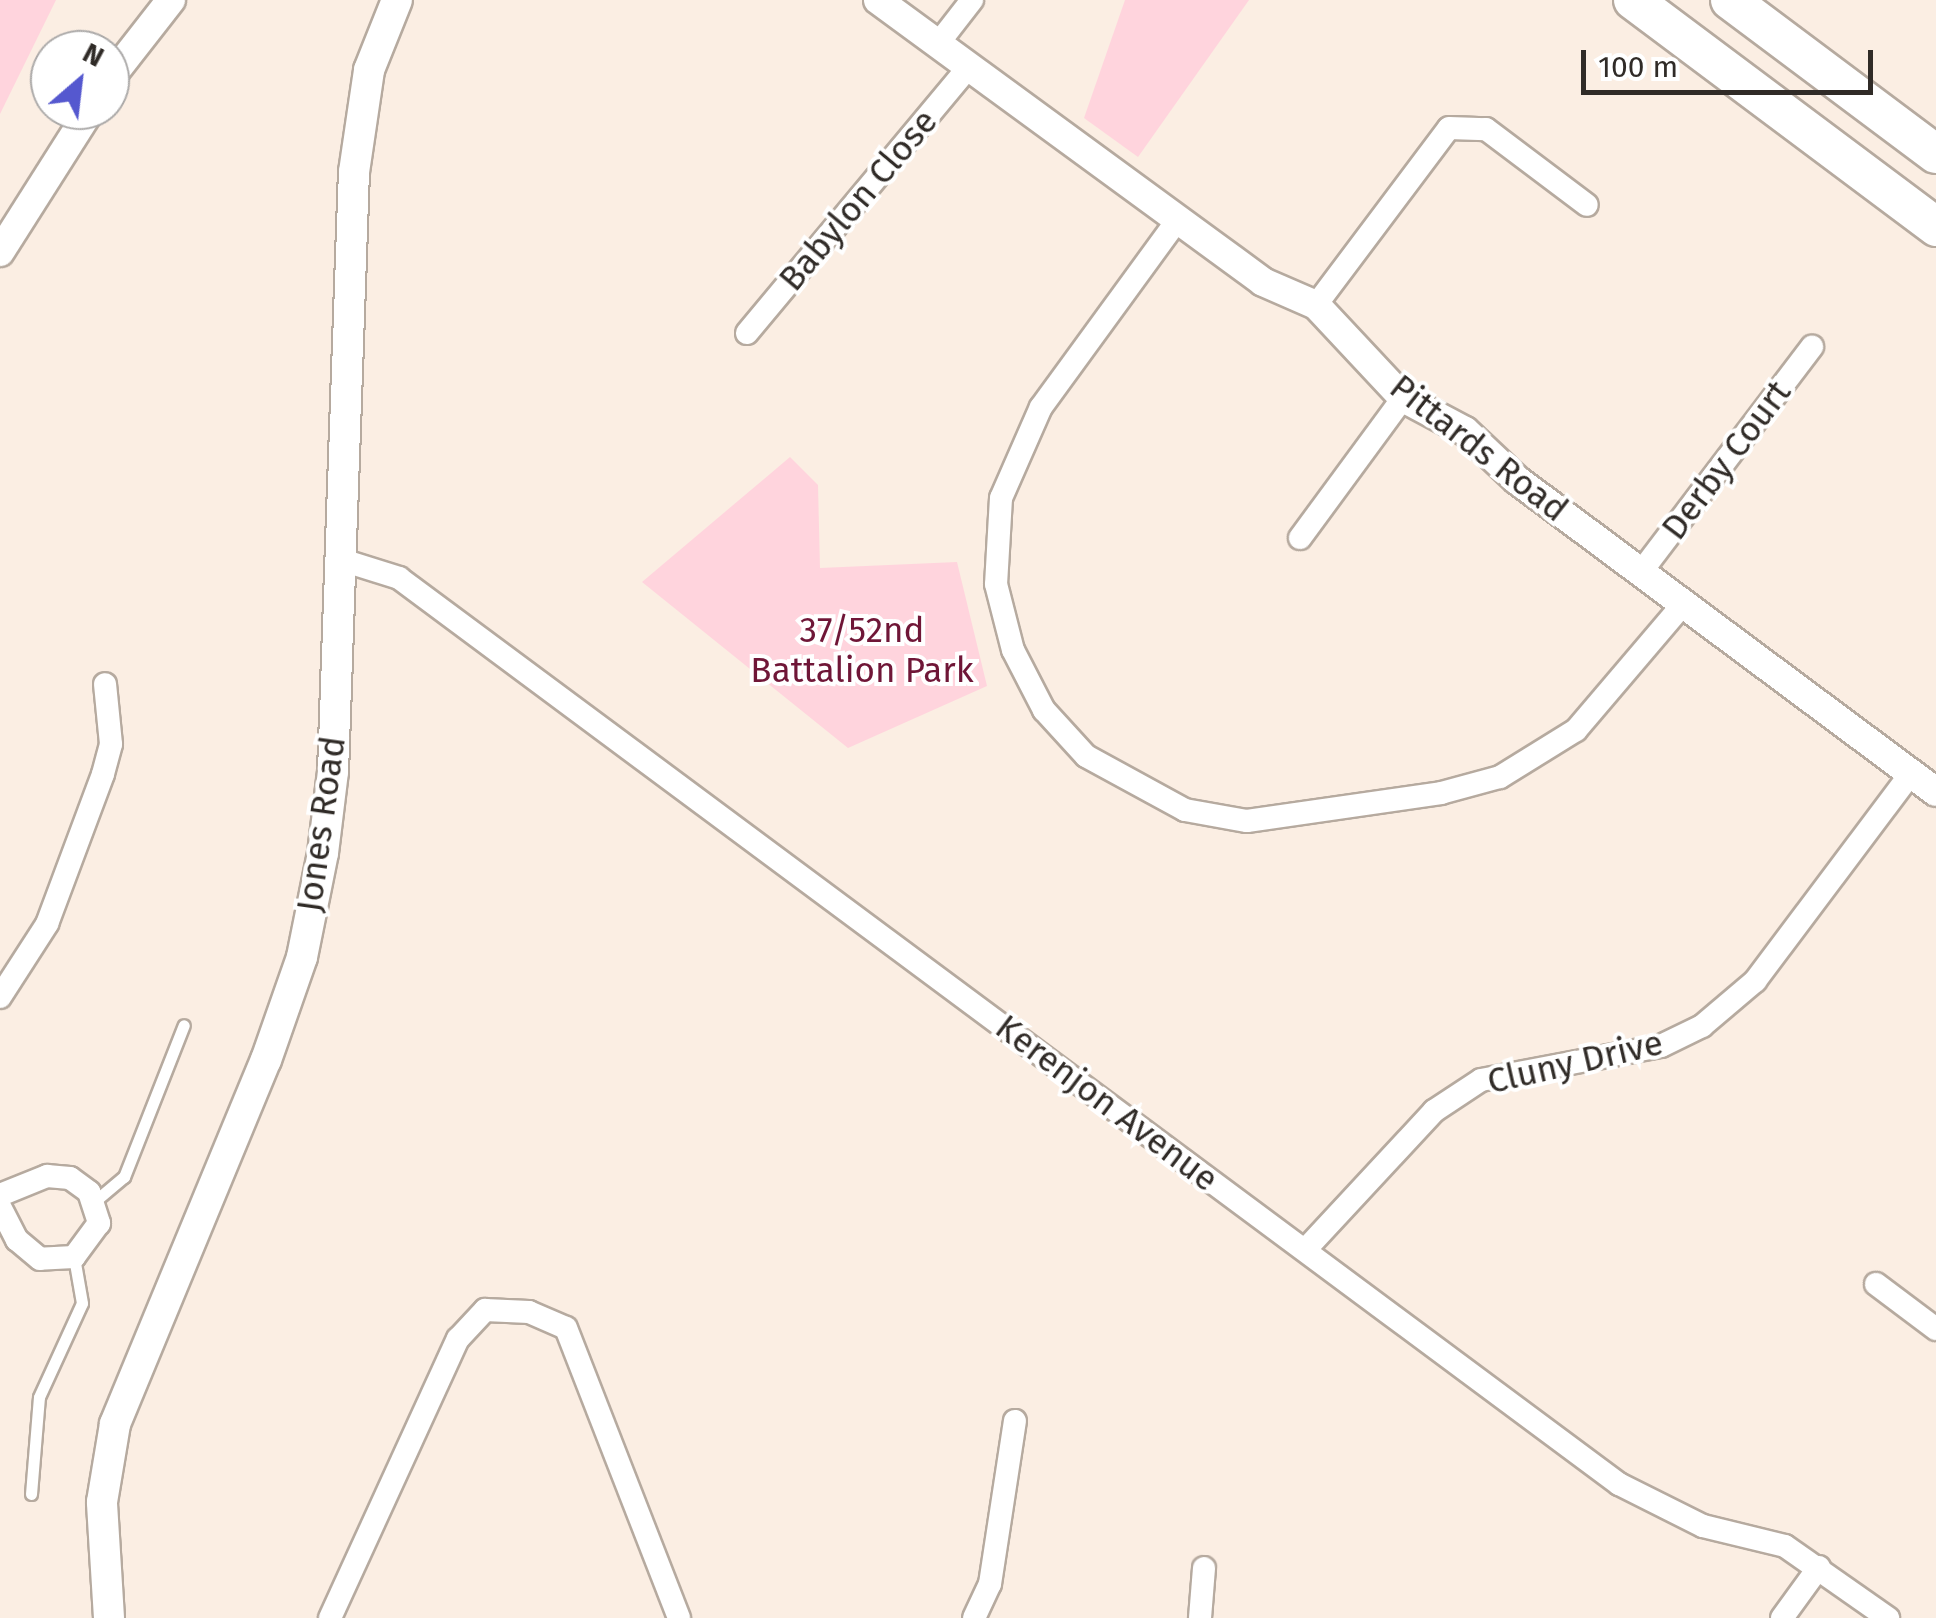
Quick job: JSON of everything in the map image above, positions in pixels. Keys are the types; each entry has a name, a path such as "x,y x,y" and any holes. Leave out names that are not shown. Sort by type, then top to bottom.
{"highway":[{"path":"1633,0 1936,227"},
{"path":"1730,0 1936,154"},
{"path":"1757,0 1797,50"}],"main road":[{"name":"Jones Road","path":"109,1618 102,1502 115,1424 302,957 333,772 358,126 369,70 398,0"}],"street":[{"path":"130,53 172,0"},
{"name":"Pittards Road","path":"878,0 1176,222 1263,282 1316,306 1402,398 1466,432 1641,572 1936,792"},
{"path":"937,44 972,0"},
{"name":"Babylon Close","path":"748,333 968,68"},
{"path":"1316,306 1449,128 1486,129 1587,205"},
{"path":"0,252 77,130"},
{"path":"1176,222 1041,407 1001,498 996,584 1012,650 1044,710 1086,756 1185,810 1247,821 1441,793 1500,777 1576,730 1684,603"},
{"name":"Derby Court","path":"1641,572 1812,347"},
{"path":"1300,538 1402,398"},
{"name":"Kerenjon Avenue","path":"342,560 399,578 1620,1484 1703,1526 1786,1546 1820,1566 1888,1618"},
{"path":"0,996 47,924 103,774 112,744 105,684"},
{"name":"Cluny Drive","path":"1305,1250 1434,1111 1481,1080 1660,1046 1702,1026 1755,980 1910,773"},
{"path":"0,1195 58,1175 95,1201 94,1238 74,1257 53,1261 28,1253 0,1206"},
{"path":"1876,1284 1936,1329"},
{"path":"330,1618 458,1338 485,1310 530,1312 566,1328 679,1618"},
{"path":"974,1618 990,1584 1015,1421"},
{"path":"1782,1618 1820,1566"},
{"path":"1200,1618 1204,1568"}],"lane":[{"path":"95,1201 124,1177 184,1025"},
{"path":"31,1494 39,1397 82,1303 74,1257"}],"green space":[{"path":"0,0 56,0 41,30 30,30 30,53 0,114"},
{"path":"1125,0 1249,0 1138,157 1084,118"},
{"name":"37/52nd Battalion Park","path":"790,457 818,485 820,568 957,562 987,686 848,748 642,582"}]}
